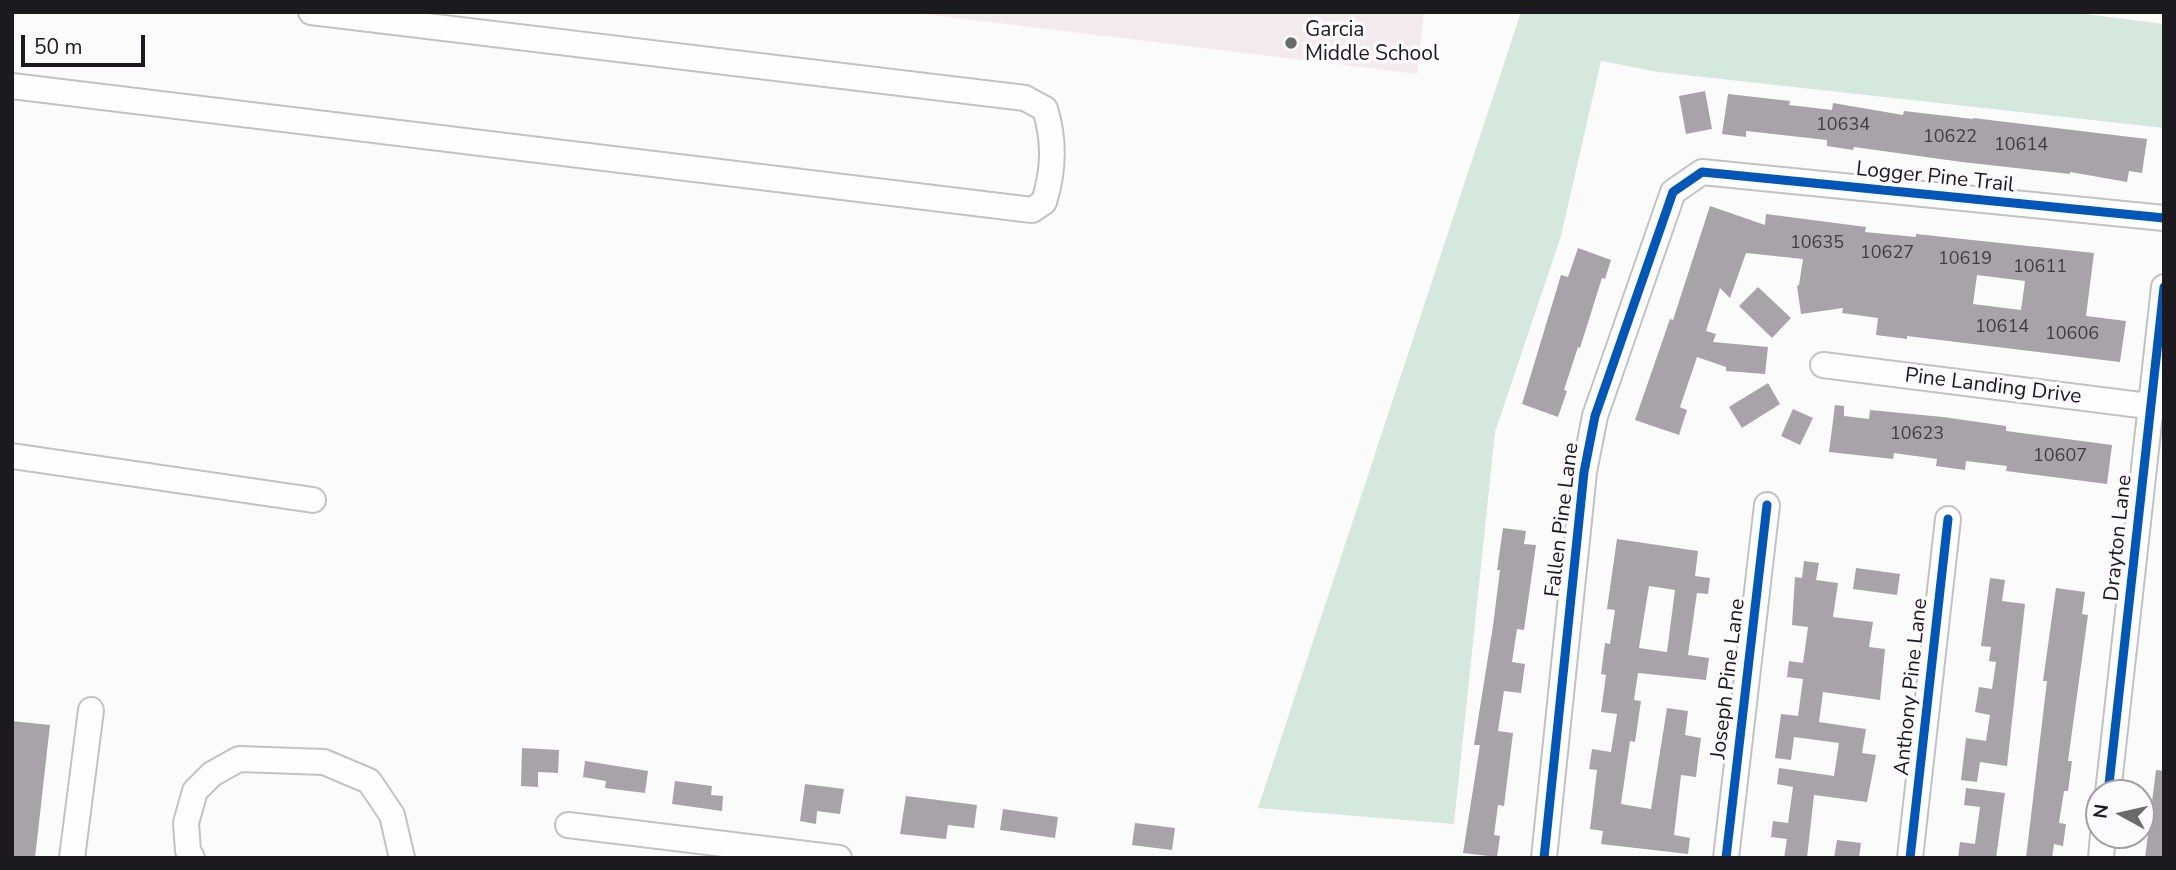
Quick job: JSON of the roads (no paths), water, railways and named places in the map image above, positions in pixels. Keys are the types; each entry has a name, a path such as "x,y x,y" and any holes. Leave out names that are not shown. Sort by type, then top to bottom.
{"street":[{"path":"12,86 1032,210 1044,202 1050,184 1053,153 1051,128 1045,109 1025,98 311,12"},
{"name":"Logger Pine Trail","path":"1702,172 2164,218"},
{"name":"Fallen Pine Lane","path":"1544,858 1584,472 1595,416 1673,192 1702,172"},
{"name":"Drayton Lane","path":"2110,779 2157,407 2164,286"},
{"name":"Pine Landing Drive","path":"1823,365 2157,407"},
{"path":"12,456 313,500"},
{"name":"Joseph Pine Lane","path":"1726,858 1767,505"},
{"name":"Anthony Pine Lane","path":"1910,858 1948,519"},
{"path":"72,858 91,710"},
{"path":"192,858 188,851 186,823 195,791 212,774 239,759 324,762 369,781 392,815 402,858"},
{"path":"568,825 757,853 839,858"}],"place":[{"name":"Garcia Middle School","path":"1291,43"}]}
